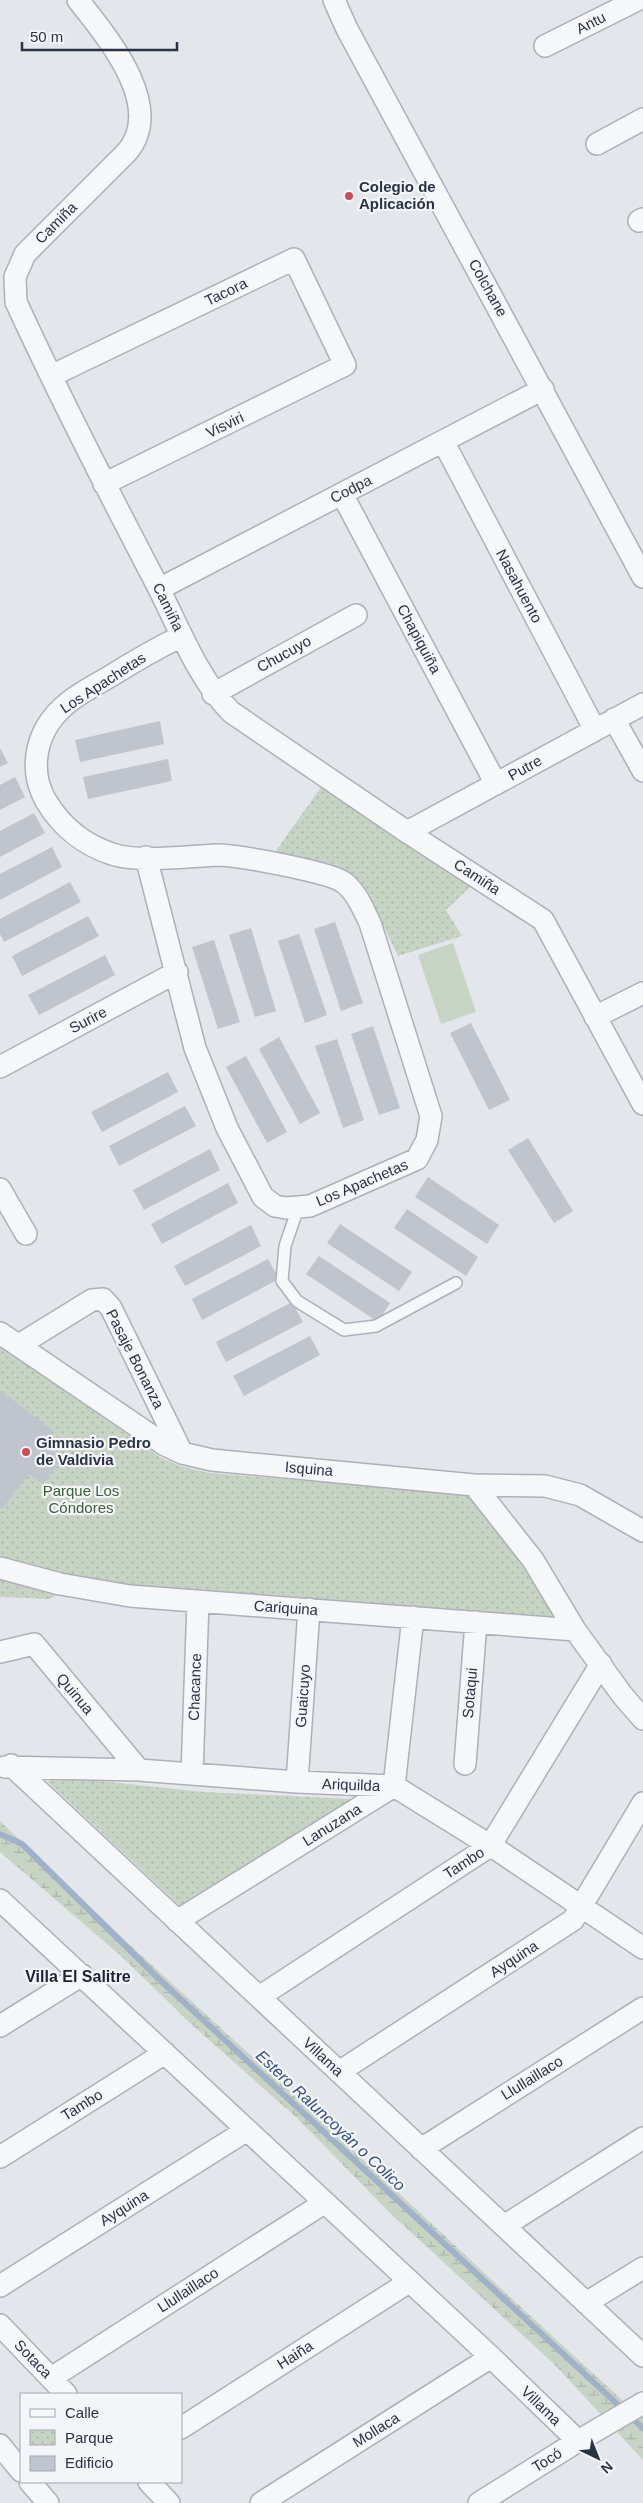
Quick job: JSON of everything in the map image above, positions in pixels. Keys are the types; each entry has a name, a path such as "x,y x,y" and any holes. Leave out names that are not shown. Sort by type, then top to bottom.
{"street":[{"name":"Camiña","path":"78,0 121,61 138,100 141,118 133,144 24,254 18,265 15,277 16,302 104,484 213,694 231,712 407,832 543,920 643,1104"},
{"name":"Colchane","path":"334,0 347,29 544,389 643,577"},
{"name":"Antu","path":"545,46 637,0"},
{"path":"598,144 643,119"},
{"name":"Tacora","path":"51,376 294,259 345,366"},
{"name":"Visviri","path":"104,484 345,366"},
{"name":"Codpa","path":"159,589 544,389"},
{"name":"Nasahuento","path":"443,441 595,730"},
{"name":"Chapiquiña","path":"342,494 496,784"},
{"name":"Chucuyo","path":"213,694 356,615"},
{"name":"Los Apachetas","path":"146,857 195,1048 227,1128 263,1197 275,1206 298,1208 310,1206 417,1159 427,1140 431,1116 370,923 354,894 343,882 324,873 220,855 146,857 129,858 114,855 99,849 72,833 56,815 42,794 38,782 36,756 44,729 63,706 153,650 182,636"},
{"name":"Putre","path":"407,832 643,704"},
{"path":"614,719 643,771"},
{"name":"Surire","path":"0,1067 177,972"},
{"path":"596,1017 643,992"},
{"path":"0,1189 26,1234"},
{"name":"Pasaje Bonanza","path":"19,1345 92,1300 103,1299 111,1308 182,1453"},
{"name":"Isquina","path":"0,1333 149,1435 182,1453 212,1460 474,1484 545,1486 565,1490 594,1502 643,1531"},
{"path":"474,1484 533,1560 575,1630 623,1696 643,1719"},
{"name":"Cariquina","path":"0,1568 96,1591 198,1601 575,1630"},
{"name":"Chacance","path":"192,1774 198,1601"},
{"name":"Guaicuyo","path":"297,1782 309,1609"},
{"path":"394,1786 413,1617"},
{"name":"Sotaqui","path":"464,1764 476,1622"},
{"name":"Quinua","path":"0,1652 34,1644 139,1770"},
{"name":"Tambo","path":"259,1997 490,1846 601,1664"},
{"name":"Ariquilda","path":"5,1766 139,1770 297,1782 394,1786 490,1846 643,1948"},
{"name":"Villama","path":"5,1766 177,1921 643,2356"},
{"name":"Lanuzana","path":"177,1921 394,1786"},
{"name":"Ayquina","path":"339,2072 573,1920 643,1803"},
{"name":"Villama","path":"0,1900 408,2282 491,2357 578,2441"},
{"path":"0,2026 82,1976"},
{"name":"Llullaillaco","path":"421,2149 643,2008"},
{"name":"Tambo","path":"0,2157 165,2053"},
{"name":"Ayquina","path":"0,2286 247,2130"},
{"path":"504,2226 643,2138"},
{"name":"Llullaillaco","path":"50,2378 324,2203"},
{"path":"586,2303 643,2268"},
{"name":"Haiña","path":"182,2427 408,2282"},
{"name":"Sotaca","path":"0,2325 65,2393"},
{"name":"Mollaca","path":"261,2503 491,2357"},
{"name":"Tocó","path":"479,2503 643,2403"},
{"path":"0,2445 20,2470"},
{"path":"31,2483 48,2503"},
{"path":"150,2483 168,2503"}],"lane":[{"path":"298,1208 285,1246 282,1281 297,1301 344,1330 376,1326 456,1283"}],"green space":[{"path":"324,783 470,887 446,910 462,936 398,956 367,892 345,874 273,855"},
{"path":"453,943 476,1012 441,1024 418,955"},
{"name":"Parque Los Cóndores","path":"0,1345 161,1458 180,1466 210,1473 469,1494 498,1526 562,1619 242,1600 81,1579 50,1599 0,1597"},
{"path":"53,1774 71,1778 204,1792 352,1799 180,1906 48,1782"},
{"path":"0,1821 130,1945 510,2297 622,2400 643,2416 643,2460 554,2364 390,2213 298,2119 190,2023 121,1956 0,1852"}],"building":[{"path":"160,721 164,744 80,762 75,740"},
{"path":"0,748 8,763 0,767"},
{"path":"168,759 172,781 88,799 83,777"},
{"path":"15,777 25,797 0,810 0,785"},
{"path":"34,813 45,833 0,857 0,831"},
{"path":"52,847 62,867 0,900 0,874"},
{"path":"70,882 81,902 4,942 0,934 0,919"},
{"path":"88,916 99,936 22,976 12,956"},
{"path":"335,922 363,1003 341,1011 314,929"},
{"path":"251,928 276,1011 255,1017 229,935"},
{"path":"299,934 327,1015 305,1023 278,941"},
{"path":"214,940 240,1022 218,1029 192,947"},
{"path":"105,955 115,975 39,1015 28,995"},
{"path":"471,1023 510,1100 489,1110 450,1033"},
{"path":"373,1026 400,1108 379,1115 351,1034"},
{"path":"279,1037 320,1113 300,1124 259,1049"},
{"path":"337,1039 364,1120 343,1128 315,1046"},
{"path":"246,1056 287,1132 267,1143 226,1067"},
{"path":"168,1072 178,1092 102,1132 91,1112"},
{"path":"185,1106 196,1126 119,1166 109,1146"},
{"path":"528,1138 573,1211 554,1223 508,1150"},
{"path":"210,1149 220,1170 144,1210 133,1190"},
{"path":"428,1177 499,1225 487,1244 415,1197"},
{"path":"228,1183 238,1203 162,1244 151,1224"},
{"path":"407,1209 478,1257 466,1276 394,1228"},
{"path":"340,1224 412,1272 399,1291 327,1243"},
{"path":"251,1225 261,1246 185,1286 174,1266"},
{"path":"319,1256 390,1303 378,1322 306,1274"},
{"path":"268,1259 279,1279 202,1320 192,1299"},
{"path":"292,1302 303,1322 226,1362 216,1342"},
{"path":"310,1336 320,1355 244,1396 233,1376"},
{"name":"Gimnasio Pedro de Valdivia","path":"0,1390 53,1431 43,1444 62,1459 43,1484 29,1474 2,1509 0,1507"}],"waterway":[{"name":"Estero Raluncoyán o Colico","path":"0,1834 22,1844 159,1979 643,2428"}],"place":[{"name":"Colegio de Aplicación","path":"349,196"},
{"name":"Gimnasio Pedro de Valdivia","path":"26,1452"}],"district":[{"name":"Villa El Salitre","path":"78,1976"}]}
